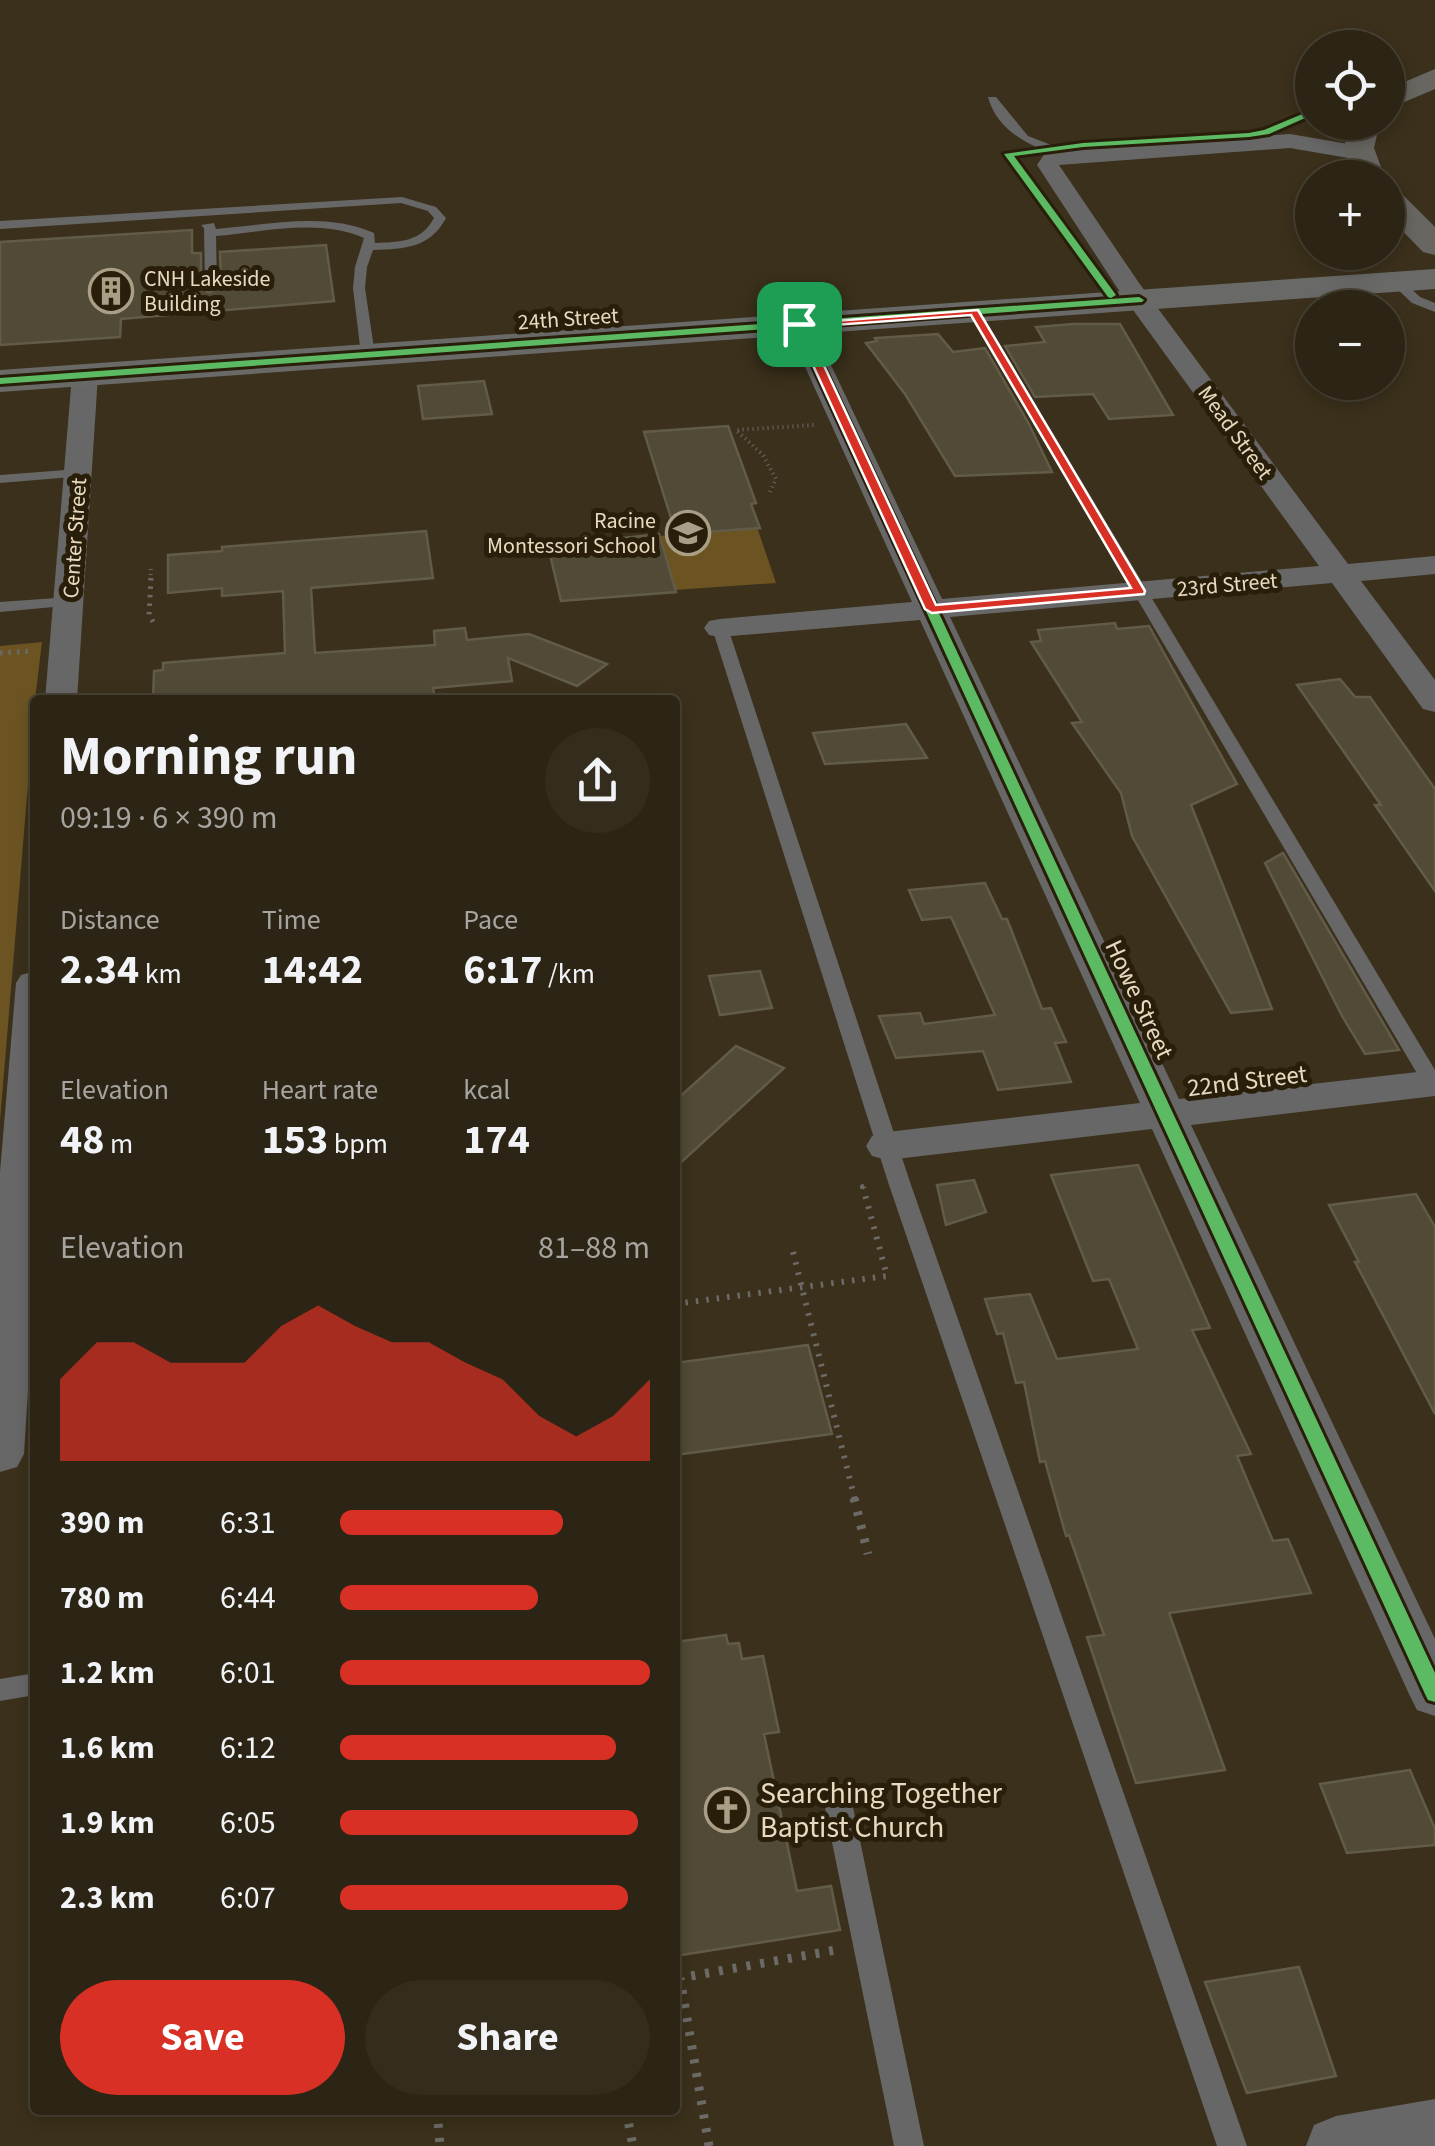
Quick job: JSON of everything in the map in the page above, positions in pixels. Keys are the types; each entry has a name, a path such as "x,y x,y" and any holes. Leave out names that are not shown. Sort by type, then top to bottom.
{"main road":[{"path":"1405,92 1435,78"},
{"path":"1405,215 1435,245"}],"street":[{"path":"1062,157 1290,141 1361,142"},
{"name":"Mead Street","path":"1062,157 1048,165 1052,176 1435,702"},
{"name":"24th Street","path":"0,381 1435,279"},
{"name":"Howe Street","path":"799,324 1435,1694"},
{"name":"Center Street","path":"62,695 85,375"},
{"name":"23rd Street","path":"720,628 1435,566"},
{"name":"22nd Street","path":"893,1164 1166,1114 1434,1084"},
{"path":"0,1454 30,1098"},
{"path":"1336,2146 1435,2129"}],"lane":[{"path":"992,100 1021,138 1062,157"},
{"path":"0,225 402,200 432,209 440,218 432,236 417,244 370,247"},
{"path":"0,238 210,224 212,286"},
{"path":"210,233 356,227 370,236 370,247 361,266 360,295 368,355"},
{"path":"1397,282 1416,300 1435,308"},
{"path":"974,312 1434,1084"},
{"path":"0,479 78,473"},
{"path":"0,607 70,602"},
{"path":"720,628 893,1164 1232,2146"},
{"path":"0,1690 30,1685"},
{"path":"836,1794 909,2146"}],"path":[{"path":"770,492 776,479 763,455 736,430 845,423"},
{"path":"151,568 149,615 156,625"},
{"path":"0,654 34,650"},
{"path":"680,1303 887,1276 863,1187 893,1164"},
{"path":"793,1252 868,1554"},
{"path":"680,1978 868,1944"},
{"path":"680,1989 709,2146"},
{"path":"437,2115 440,2146"},
{"path":"627,2115 632,2146"}],"shaded area":[{"path":"757,527 776,583 674,590 660,536"},
{"path":"42,642 36,695 30,695 30,760 0,1121 0,646"}],"building":[{"name":"CNH Lakeside Building","path":"192,230 192,253 201,253 201,286 209,293 221,286 220,252 326,245 334,301 121,319 120,337 0,345 0,242"},
{"path":"1120,324 1173,415 1109,419 1093,394 1035,397 1005,346 1045,342 1036,327"},
{"path":"938,334 953,352 985,348 1052,472 955,476 905,394 866,343 877,341 875,338"},
{"path":"484,381 492,414 423,419 418,386"},
{"path":"728,426 756,503 751,504 760,528 676,534 644,432"},
{"path":"426,531 433,578 311,588 315,653 435,645 434,631 465,628 467,640 529,634 607,664 577,686 508,658 512,681 433,688 434,695 153,695 154,671 163,670 163,663 285,653 283,591 222,596 222,588 168,593 168,555 222,551 222,547"},
{"path":"659,534 676,592 561,601 548,546"},
{"path":"1115,623 1117,629 1149,626 1237,784 1191,805 1272,1009 1231,1013 1132,836 1121,793 1072,723 1082,722 1031,642 1041,641 1038,630"},
{"path":"1340,679 1355,697 1370,697 1435,789 1435,891 1375,805 1381,805 1297,685"},
{"path":"906,724 927,758 825,764 813,733"},
{"path":"1283,853 1399,1050 1365,1054 1342,1016 1265,863"},
{"path":"985,883 1002,919 1007,919 1042,1009 1051,1008 1066,1042 1055,1043 1071,1082 998,1090 983,1051 896,1058 879,1016 920,1013 924,1024 995,1015 951,917 922,920 909,890"},
{"path":"760,971 772,1008 720,1015 709,976"},
{"path":"736,1046 784,1068 680,1163 680,1096"},
{"path":"1138,1165 1210,1328 1192,1330 1251,1454 1237,1456 1273,1541 1288,1539 1311,1593 1169,1613 1225,1770 1136,1783 1087,1637 1104,1635 1069,1535 1066,1536 1045,1461 1040,1462 1024,1382 1016,1383 1003,1333 997,1334 985,1299 1030,1294 1057,1359 1138,1349 1109,1279 1093,1281 1051,1175"},
{"path":"974,1180 986,1212 946,1225 937,1185"},
{"path":"1416,1194 1435,1227 1435,1414 1329,1205"},
{"path":"808,1345 832,1434 680,1454 680,1362"},
{"name":"Searching Together Baptist Church","path":"726,1635 728,1644 739,1643 742,1659 763,1656 779,1732 764,1734 797,1891 831,1886 840,1930 680,1955 680,1641"},
{"path":"1410,1770 1435,1829 1435,1845 1347,1853 1320,1784"},
{"path":"1299,1967 1336,2076 1247,2093 1205,1982"}],"cycle path":[{"path":"1008,154 1083,145 1249,135 1295,119"},
{"path":"1008,154 1111,295"},
{"path":"0,381 1139,300"},
{"path":"799,325 1435,1694"}],"place":[{"name":"CNH Lakeside Building","path":"111,291"},
{"name":"Racine Montessori School","path":"688,533"},
{"name":"Searching Together Baptist Church","path":"727,1810"}],"route":[{"path":"974,312 1139,591 932,609 799,324 974,312"}]}
